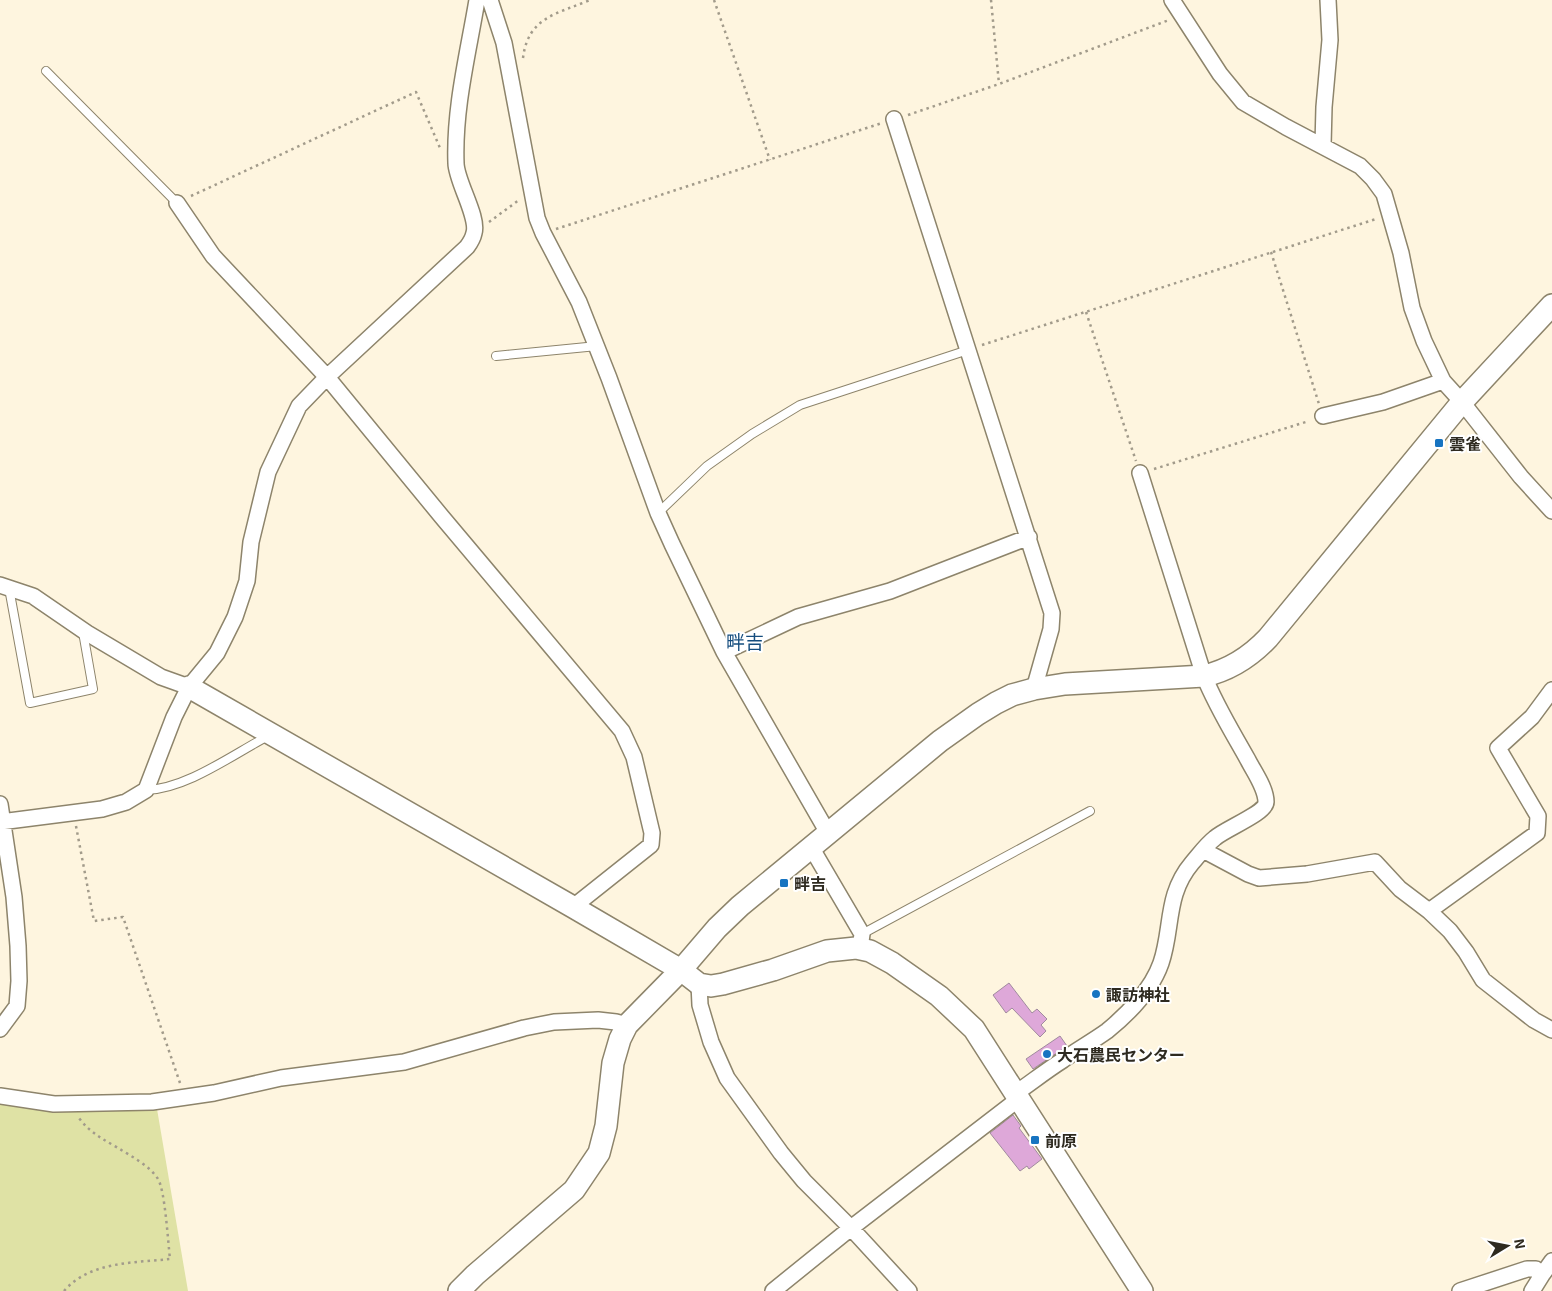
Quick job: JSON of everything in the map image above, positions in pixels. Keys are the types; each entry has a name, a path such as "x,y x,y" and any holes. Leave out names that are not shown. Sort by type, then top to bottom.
{"street":[{"path":"2,822 102,809 126,802 146,790 174,717 189,687 217,653 235,617 247,581 251,542 268,472 299,406 327,377 468,247 475,232 470,209 456,166 460,96 477,0"},
{"path":"490,0 504,43 537,218 543,233 579,302 658,513 724,652 828,833"},
{"path":"1172,0 1220,74 1243,102 1360,166 1373,179 1384,194 1401,253 1412,308 1424,341 1443,381 1462,402 1521,477 1552,511"},
{"path":"1323,145 1324,107 1330,40 1328,0"},
{"path":"894,119 1052,613 1051,629 1034,689"},
{"path":"177,203 213,256 327,377 442,518 622,730 634,757 652,833 651,845 573,907"},
{"path":"459,1291 574,1190 586,1175 599,1153 606,1126 613,1063 626,1025 681,970 723,922 811,847 962,724 996,703 1012,695 1065,684 1204,676 1235,666 1256,651 1462,402 1552,305"},
{"path":"1323,416 1383,402 1443,381"},
{"path":"772,1291 1018,1096 1108,1030 1130,1010 1151,983 1161,965 1167,943 1168,920 1172,901 1183,874 1214,838 1252,817 1266,804 1265,794 1258,779 1212,696 1204,676 1140,473"},
{"path":"724,652 798,617 890,591 1029,537"},
{"path":"4,586 33,596 83,630 161,677 189,687 573,907 681,970 700,984 711,986 723,984 773,970 828,951 856,948 861,941"},
{"path":"1429,911 1537,833 1538,816 1498,748 1532,717 1552,690"},
{"path":"0,804 14,897 19,981 16,1006 0,1029"},
{"path":"811,847 861,941 870,951 892,963 939,996 974,1029 1142,1291"},
{"path":"1203,850 1259,878 1307,874 1374,862 1400,889 1429,911 1450,931 1466,952 1483,980 1534,1020 1552,1030"},
{"path":"700,984 700,1005 705,1023 727,1078 781,1153 804,1181 851,1228 909,1291"},
{"path":"0,1096 54,1104 152,1102 185,1098 281,1078 404,1062 515,1030 554,1022 598,1020 626,1025"},
{"path":"1532,1291 1552,1261"},
{"path":"1460,1291 1527,1269 1536,1270 1542,1275"}],"lane":[{"path":"46,71 177,203"},
{"path":"496,356 597,346"},
{"path":"658,513 707,466 752,434 800,405 968,350"},
{"path":"4,586 30,703 93,689 83,630"},
{"path":"146,790 160,790 184,782 271,734"},
{"path":"861,941 1090,811"}],"path":[{"path":"512,82 522,70 524,50 531,32 542,21 590,0"},
{"path":"714,0 770,160"},
{"path":"991,0 999,84"},
{"path":"543,233 999,84 1181,16"},
{"path":"177,203 416,92 443,156 456,166"},
{"path":"475,232 533,191"},
{"path":"968,350 1390,214"},
{"path":"1086,312 1140,473 1323,416 1271,252"},
{"path":"73,813 94,921 123,917 185,1098"},
{"path":"64,1291 81,1276 96,1269 170,1259 160,1184 157,1177 123,1151 86,1128 76,1115 72,1103"}],"green space":[{"path":"0,1104 64,1112 157,1109 188,1291 0,1291"}],"building":[{"path":"1009,983 1032,1013 1037,1009 1047,1019 1041,1025 1046,1031 1040,1037 1012,1008 1006,1013 993,995"},
{"name":"大石農民センター","path":"1060,1036 1067,1046 1033,1069 1026,1059"},
{"path":"1013,1115 1021,1126 1019,1128 1042,1159 1029,1169 1027,1166 1020,1171 990,1133"}],"place":[{"name":"雲雀","path":"1439,443"},
{"name":"畔吉","path":"784,883"},
{"name":"諏訪神社","path":"1096,994"},
{"name":"大石農民センター","path":"1047,1054"},
{"name":"前原","path":"1035,1140"}],"district":[{"name":"畔吉","path":"745,641"}]}
